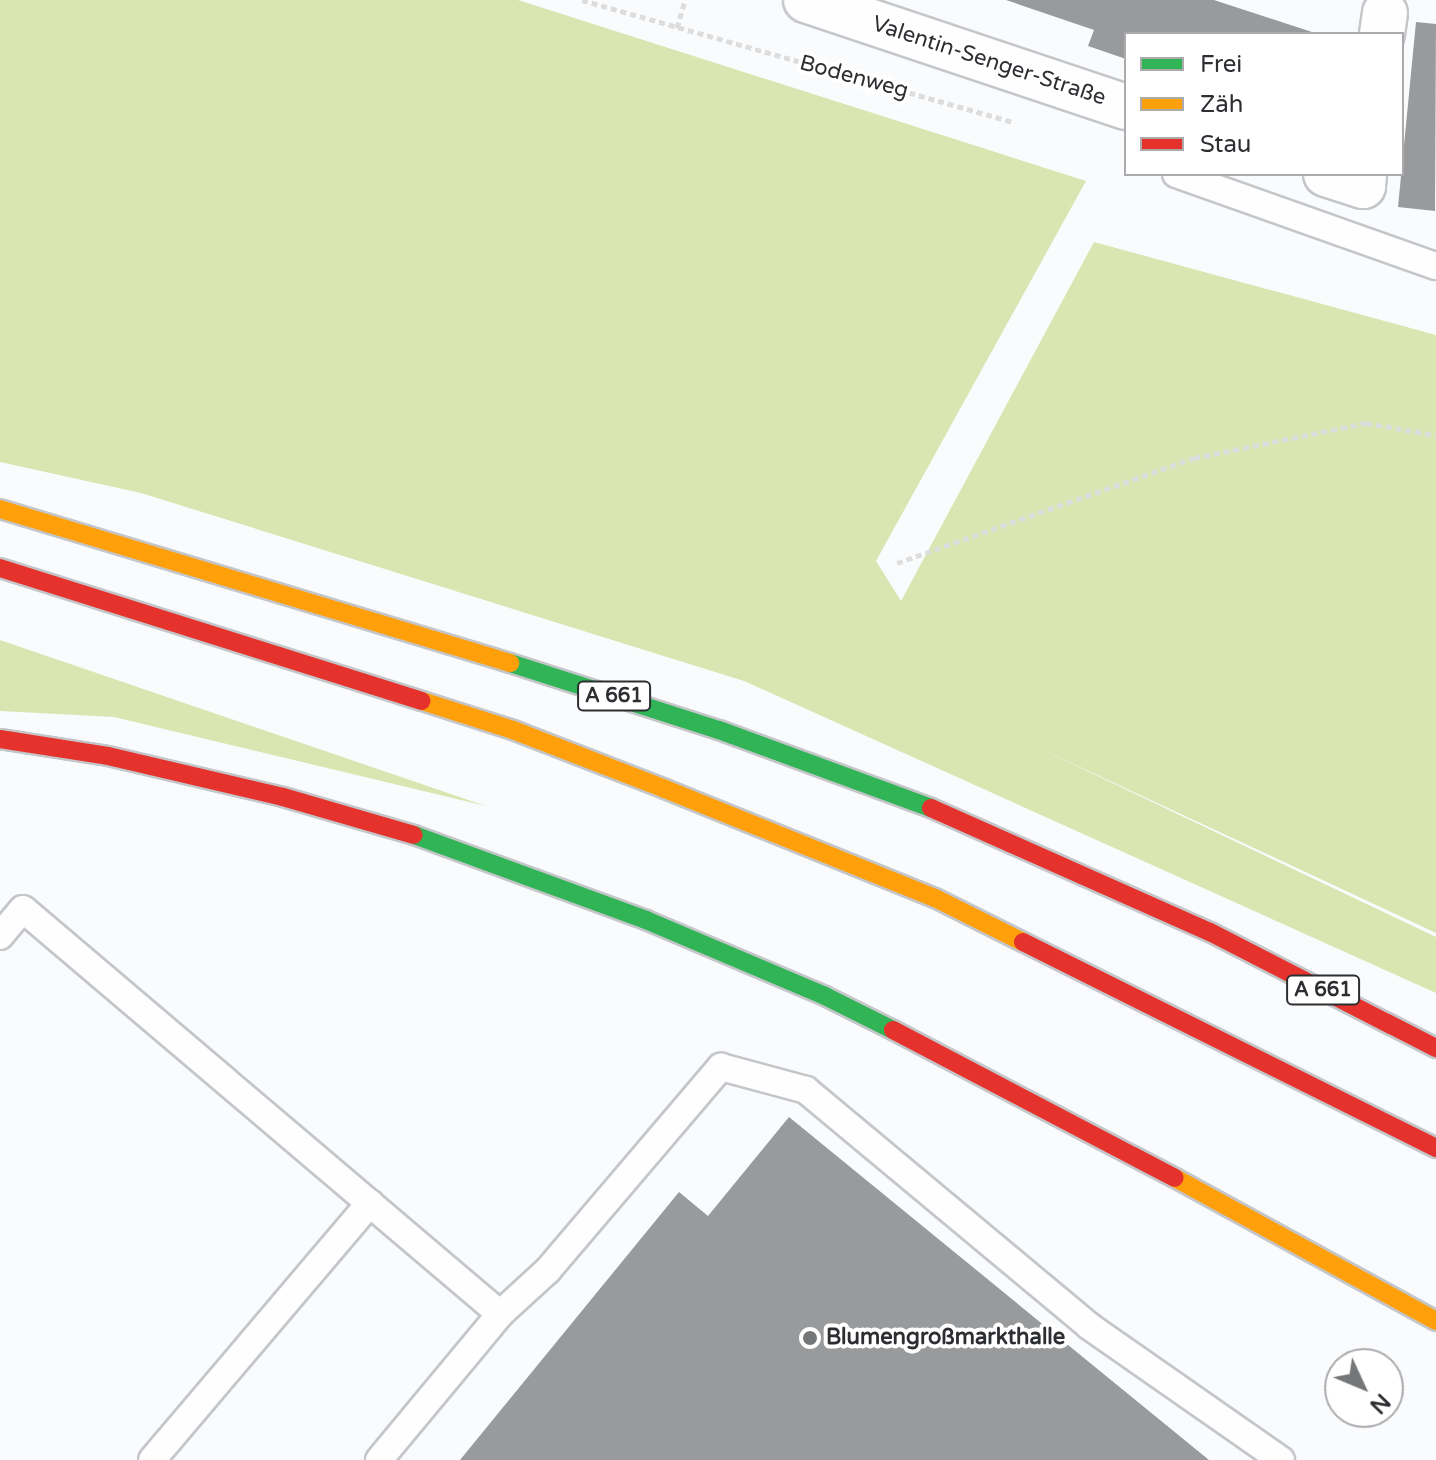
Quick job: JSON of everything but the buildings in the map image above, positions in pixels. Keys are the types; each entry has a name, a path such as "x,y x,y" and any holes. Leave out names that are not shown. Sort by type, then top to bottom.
{"highway":[{"name":"A 661","path":"0,509 406,630 689,720 957,817 1210,932 1436,1048"},
{"path":"0,568 513,730 678,794 935,898 1436,1148"},
{"path":"0,739 108,756 283,797 417,836 646,920 825,996 988,1079 1436,1321"}],"street":[{"name":"Valentin-Senger-Straße","path":"806,0 1124,106"},
{"path":"1332,176 1363,186 1364,176"}],"lane":[{"path":"1182,176 1436,266"},
{"path":"0,936 23,909 500,1314"},
{"path":"379,1460 500,1314 548,1270 721,1067 806,1090 1089,1326 1281,1460"},
{"path":"152,1460 370,1203"}],"path":[{"name":"Bodenweg","path":"582,0 1022,124"},
{"path":"677,28 685,0"},
{"path":"897,563 1194,458 1366,423 1436,435"}],"green space":[{"path":"0,0 518,0 1086,181 876,561 901,601 1094,242 1436,335 1436,933 1037,747 1436,937 1436,993 744,681 141,493 0,462"},
{"path":"0,640 486,806 114,717 0,711"}],"traffic: fast":[{"path":"510,663 719,730 931,808"},
{"path":"414,835 646,920 825,996 893,1030"}],"traffic: slow":[{"path":"0,509 510,663"},
{"path":"422,701 513,730 665,789 935,898 1023,942"},
{"path":"1175,1178 1436,1321"}],"traffic: jam":[{"path":"0,568 422,701"},
{"path":"0,739 108,756 283,797 414,835"},
{"path":"931,808 1210,932 1436,1048"},
{"path":"1023,942 1436,1148"},
{"path":"893,1030 1175,1178"}],"place":[{"name":"Blumengroßmarkthalle","path":"810,1338"}]}
